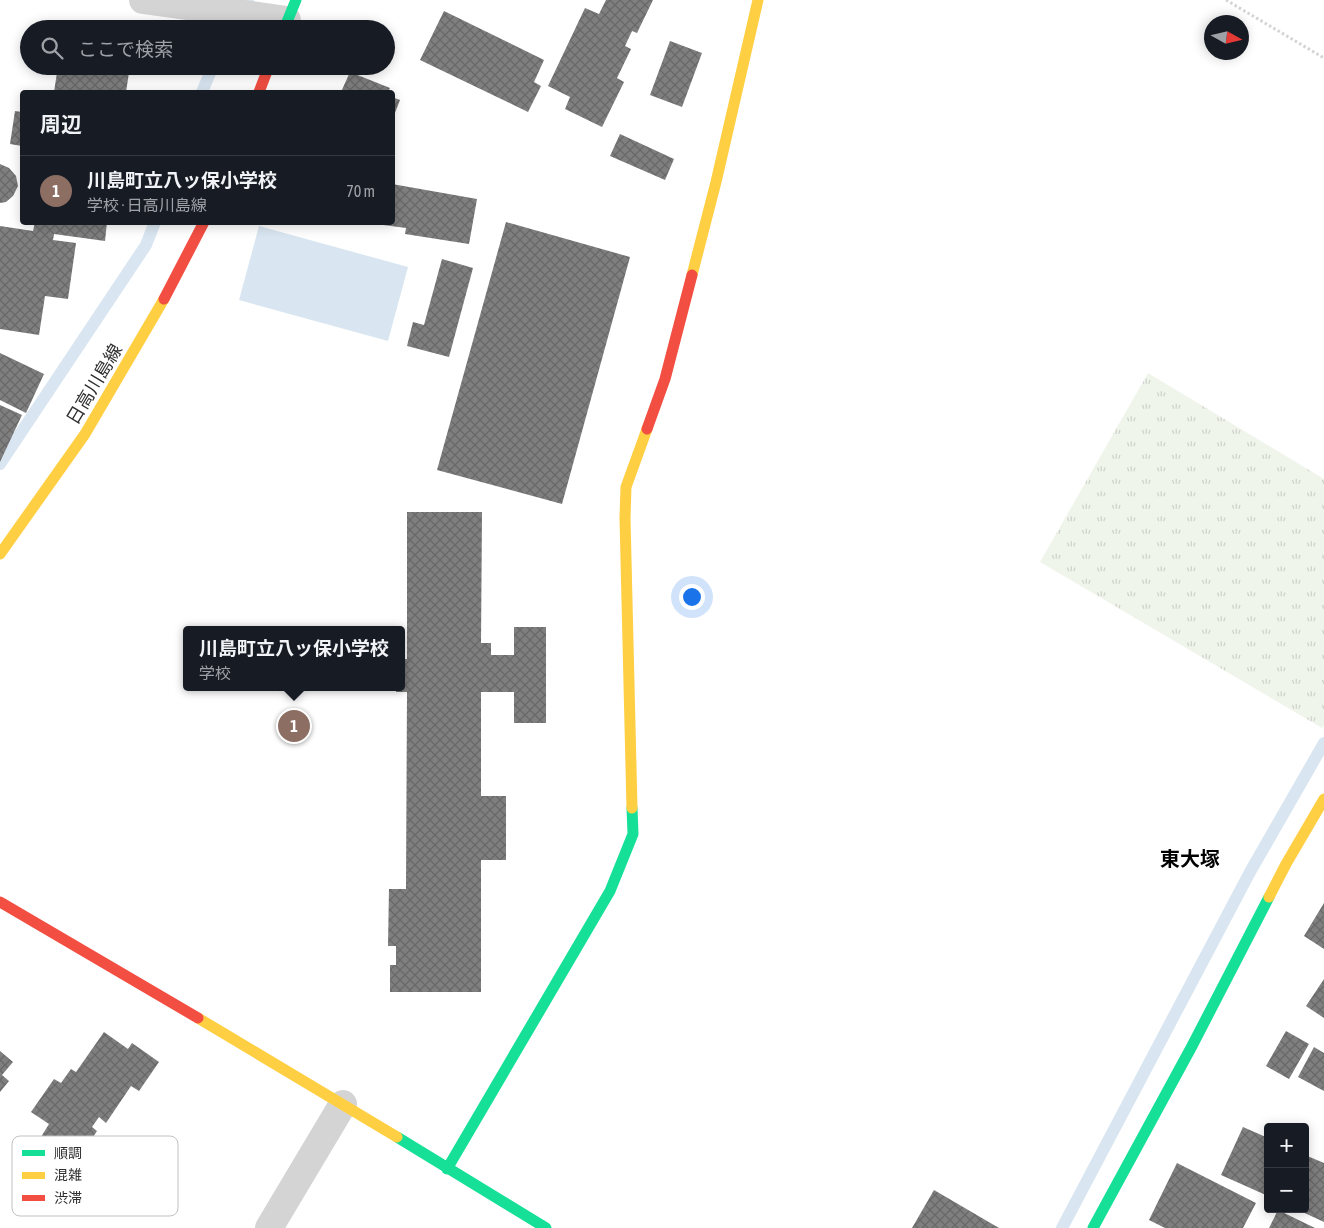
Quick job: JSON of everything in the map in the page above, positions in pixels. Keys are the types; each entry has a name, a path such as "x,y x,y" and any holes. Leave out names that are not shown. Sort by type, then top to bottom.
{"street":[{"path":"143,0 289,16"},
{"path":"446,1168 610,891 633,834 625,518 626,487 667,370 716,182 758,0"},
{"path":"260,90 266,75"},
{"name":"日高川島線","path":"0,554 84,434 158,309 202,225"},
{"path":"1093,1228 1192,1046 1286,864 1324,799"},
{"path":"0,902 343,1104 546,1228"},
{"path":"268,1228 343,1104"}],"path":[{"path":"1226,0 1324,58"}],"green space":[{"path":"1148,373 1324,479 1324,725 1322,728 1040,562"}],"shaded area":[{"path":"259,226 408,267 388,341 239,300"}],"building":[{"path":"606,0 653,0 637,33 632,31 625,46 631,49 617,78 624,82 602,127 565,109 570,97 548,86 585,8 599,14"},
{"path":"444,11 544,60 534,82 541,86 528,112 420,60"},
{"path":"670,41 702,53 682,107 650,95"},
{"path":"57,75 129,75 126,90 54,90"},
{"path":"349,75 358,75 390,88 389,90 342,90"},
{"path":"395,98 400,100 395,113"},
{"path":"15,111 20,112 20,146 10,144"},
{"path":"620,134 674,159 665,180 610,156"},
{"path":"0,164 9,168 16,176 18,186 13,196 6,202 0,203"},
{"path":"395,185 477,199 469,244 405,234 406,228 384,225 395,225"},
{"path":"506,222 630,257 562,504 437,470"},
{"path":"34,225 107,225 105,241 54,234 53,240 76,243 68,299 45,296 39,335 0,329 0,226 33,231"},
{"path":"442,259 473,268 449,357 407,346 413,322 424,325"},
{"path":"0,353 44,374 26,413 0,400"},
{"path":"0,405 22,415 0,462"},
{"path":"407,512 482,512 481,643 491,643 491,655 514,655 514,627 546,627 546,723 514,723 514,692 481,692 481,796 506,796 506,860 481,860 481,992 390,992 390,965 396,965 396,946 388,946 389,889 406,889 407,692 396,691 405,691 405,659 407,659"},
{"path":"1324,903 1324,949 1304,936"},
{"path":"1324,979 1324,1018 1306,1006"},
{"path":"1286,1031 1309,1044 1289,1079 1266,1066"},
{"path":"104,1032 128,1049 132,1043 159,1062 139,1091 131,1086 106,1123 99,1117 92,1127 97,1131 94,1136 42,1136 49,1124 31,1112 54,1079 61,1083 71,1069 76,1072"},
{"path":"1314,1047 1324,1053 1324,1091 1298,1077"},
{"path":"0,1051 13,1062 2,1075 9,1081 0,1092"},
{"path":"1243,1127 1264,1136 1264,1194 1221,1175"},
{"path":"1309,1157 1324,1163 1324,1222 1305,1213 1309,1213"},
{"path":"1177,1163 1256,1203 1243,1228 1165,1228 1149,1220"},
{"path":"934,1190 999,1228 912,1228"},
{"path":"1276,1213 1284,1213 1315,1228 1269,1228"}],"waterway":[{"path":"238,20 248,0"},
{"path":"203,90 209,75"},
{"path":"0,464 146,245 154,225"},
{"path":"1062,1228 1250,872 1324,743"}],"traffic: fast":[{"path":"288,20 296,0"},
{"path":"447,1169 610,891 633,834 632,808"},
{"path":"1093,1228 1192,1046 1269,897"},
{"path":"397,1137 546,1228"}],"traffic: slow":[{"path":"692,275 716,182 758,0"},
{"path":"0,554 85,434 164,299"},
{"path":"632,808 625,518 626,487 647,429"},
{"path":"1269,897 1324,799"},
{"path":"198,1018 397,1137"}],"traffic: jam":[{"path":"260,90 266,75"},
{"path":"164,299 202,225"},
{"path":"647,429 665,379 692,275"},
{"path":"0,902 198,1018"}],"place":[{"name":"川島町立八ッ保小学校","path":"294,726"}],"district":[{"name":"東大塚","path":"1190,858"}]}
